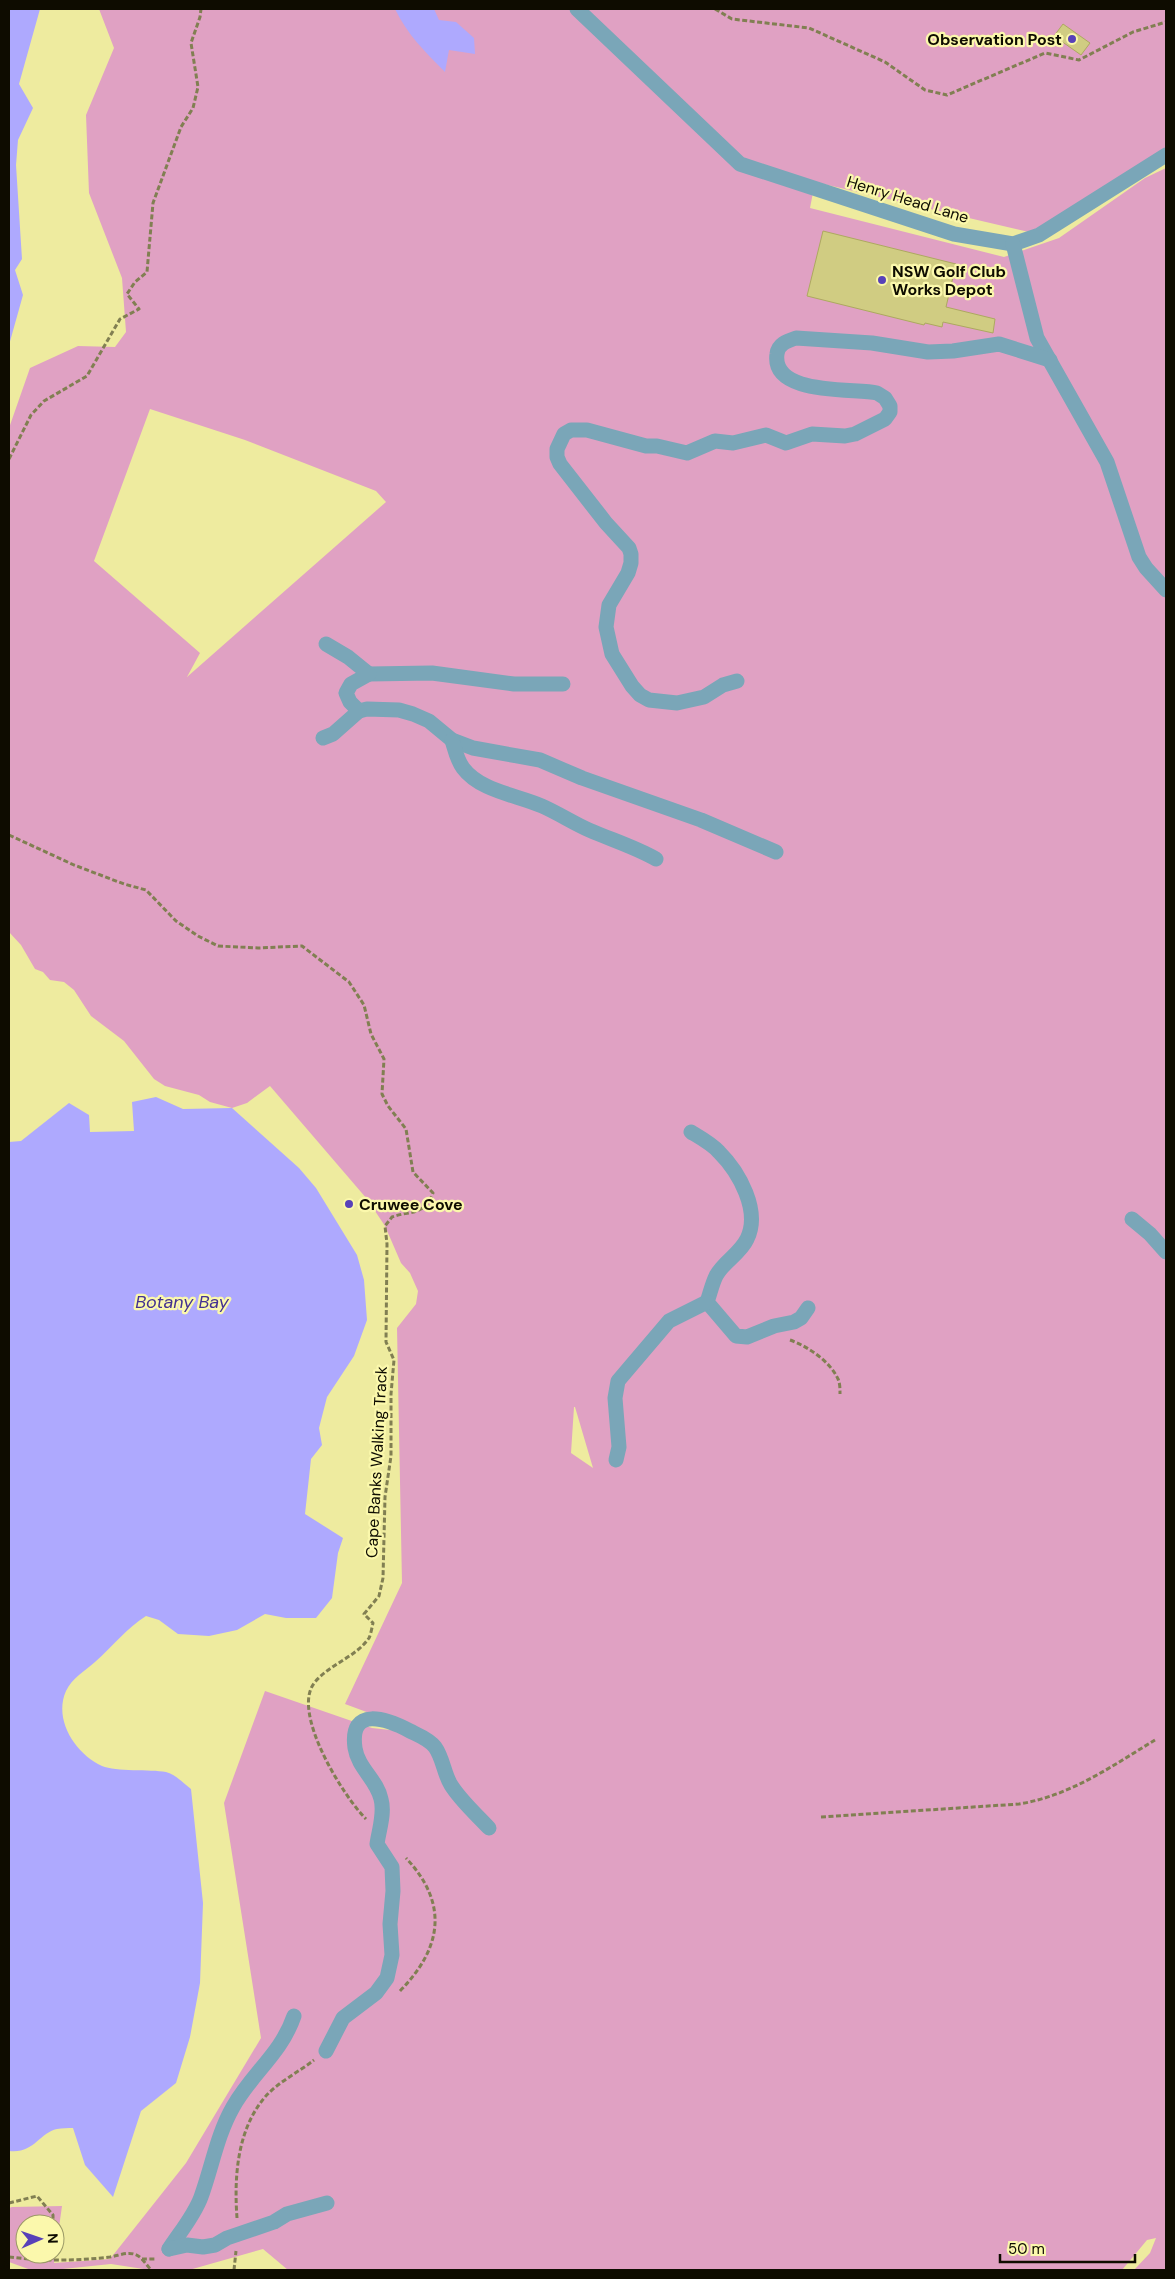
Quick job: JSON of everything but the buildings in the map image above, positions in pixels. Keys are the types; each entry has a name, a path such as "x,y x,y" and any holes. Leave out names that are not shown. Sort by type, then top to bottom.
{"lane":[{"name":"Henry Head Lane","path":"577,9 740,164 954,234 1013,244 1039,235 1166,155"},
{"path":"1013,244 1037,338 1107,462 1139,556 1146,568 1166,590"},
{"path":"737,681 723,685 704,697 677,703 649,700 640,695 621,669 612,654 607,639 606,617 609,605 632,563 631,554 629,548 606,523 556,457 556,449 564,434 571,430 587,430 646,446 657,446 688,453 716,441 733,443 766,435 786,443 820,433 846,436 855,434 885,419 890,412 890,406 885,398 878,394 817,388 793,381 784,375 777,361 777,353 785,341 796,338 872,343 928,352 953,352 999,344 1050,360"},
{"path":"326,644 348,657 369,674"},
{"path":"359,711 350,702 346,693 351,684 369,674 432,673 514,684 563,684"},
{"path":"322,738 333,734 359,711 367,709 399,710 429,721 452,740 473,748 540,760 582,778 701,820 776,852"},
{"path":"452,740 460,763 475,779 498,790 540,805 582,827 656,859"},
{"path":"616,1460 619,1447 615,1398 618,1382 669,1321 707,1302 716,1275 742,1248 749,1236 752,1216 750,1204 729,1164 718,1151 691,1132"},
{"path":"1132,1219 1158,1241 1166,1252"},
{"path":"707,1302 736,1336 747,1337 767,1329 794,1322 801,1318 808,1308"},
{"path":"326,2050 343,2018 376,1993 387,1978 392,1955 390,1924 393,1892 392,1867 377,1844 382,1811 381,1797 361,1765 355,1748 357,1729 362,1721 373,1717 403,1727 429,1742 436,1748 452,1786 489,1828"},
{"path":"294,2016 281,2045 249,2083 234,2105 219,2138 196,2210 168,2249 187,2245 203,2247 215,2245 227,2238 274,2222 287,2214 327,2203"}],"path":[{"path":"9,460 32,415 44,401 87,376 120,319 139,309 127,294 135,282 147,272 153,203 181,128 193,108 198,87 191,43 201,9"},
{"path":"715,9 732,19 809,28 885,62 925,90 947,95 1044,54 1079,60 1133,32 1166,22"},
{"name":"Cape Banks Walking Track","path":"9,835 74,865 124,884 146,890 176,921 198,936 218,946 258,948 302,946 349,982 364,1005 371,1034 384,1059 382,1094 388,1106 406,1129 413,1172 433,1192 428,1204 420,1211 392,1217 385,1226 387,1254 386,1342 394,1360 391,1394 391,1456 385,1506 383,1578 378,1596 364,1614 374,1623 369,1637 314,1683 307,1701 314,1732 325,1758 356,1809 379,1832"},
{"path":"767,1329 776,1336 807,1347 835,1374 839,1380 840,1394"},
{"path":"821,1817 1019,1804 1038,1801 1067,1791 1155,1740"},
{"path":"399,1992 424,1963 431,1949 434,1930 430,1894 425,1881 402,1854"},
{"path":"235,2190 237,2163 242,2141 250,2120 266,2096 326,2050"},
{"path":"9,2203 38,2196 52,2214"},
{"path":"65,2260 110,2257 131,2253 137,2254 152,2270"},
{"path":"142,2259 148,2259"}],"shaded area":[{"path":"99,9 1166,9 1166,154 1033,233 815,182 810,208 1004,257 1059,238 1145,178 1166,168 1166,2270 1134,2270 1150,2253 1156,2238 1147,2240 1122,2270 288,2270 263,2249 189,2270 150,2270 111,2264 53,2270 31,2270 9,2262 9,2208 12,2207 62,2206 61,2214 15,2214 15,2264 65,2264 65,2262 110,2259 186,2163 261,2038 224,1803 265,1691 372,1728 426,1734 345,1704 402,1583 397,1328 416,1304 418,1291 410,1273 401,1263 385,1226 367,1199 270,1086 247,1103 232,1108 210,1102 199,1095 165,1086 154,1079 124,1041 91,1016 74,990 64,982 50,980 43,972 35,969 21,945 9,932 9,428 30,368 78,346 115,347 126,332 122,278 89,193 86,115 114,48","holes":["150,409 245,440 376,491 386,502 187,677 200,653 94,561","575,1407 593,1468 571,1453"]}],"water":[{"path":"9,9 40,9 19,84 33,108 18,140 16,165 22,259 15,270 23,295 9,345"},
{"path":"395,9 434,9 439,20 456,22 474,38 475,54 449,50 445,72 411,35"},
{"name":"Botany Bay","path":"156,1097 183,1109 232,1108 299,1168 316,1188 357,1255 364,1280 367,1320 354,1356 327,1397 319,1428 322,1445 311,1459 305,1514 343,1538 338,1553 332,1598 316,1618 286,1618 265,1614 237,1630 209,1636 178,1634 159,1620 146,1616 75,1678 66,1691 62,1713 69,1735 92,1761 108,1768 166,1772 191,1789 203,1903 200,1983 190,2037 176,2083 141,2111 113,2197 85,2165 73,2128 51,2131 25,2149 9,2151 9,1142 21,1141 69,1103 89,1115 90,1132 134,1131 132,1102"}],"place":[{"name":"Observation Post","path":"1072,39"},
{"name":"NSW Golf Club Works Depot","path":"882,280"},
{"name":"Cruwee Cove","path":"349,1204"}]}
